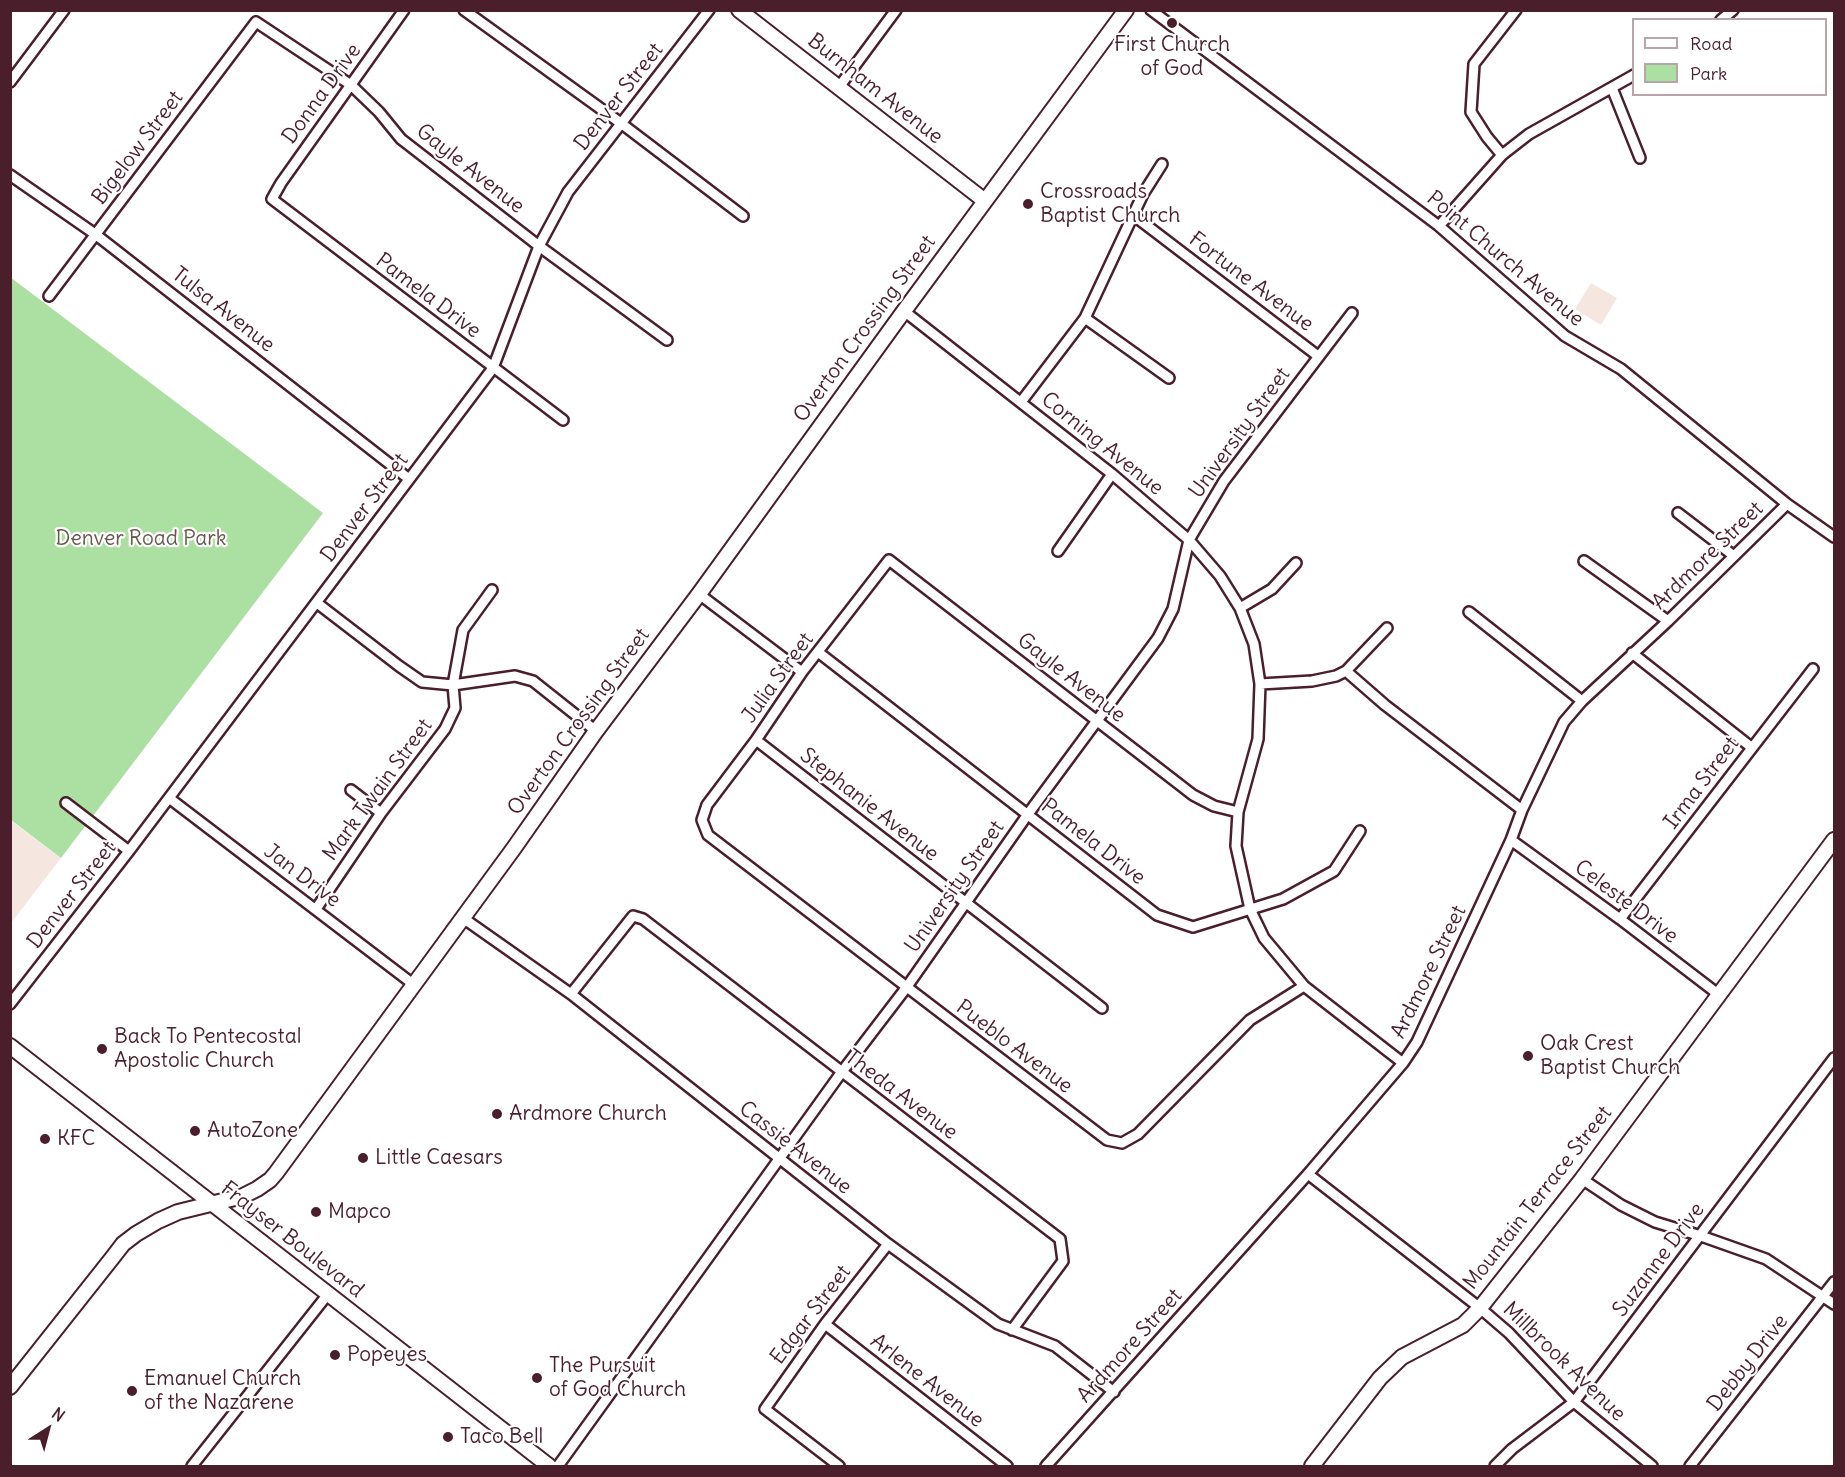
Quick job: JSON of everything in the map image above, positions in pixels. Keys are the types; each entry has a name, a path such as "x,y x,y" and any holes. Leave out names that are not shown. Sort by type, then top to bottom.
{"street":[{"path":"10,82 64,10"},
{"name":"Donna Drive","path":"272,199 404,10"},
{"path":"464,10 622,124 743,216"},
{"name":"Denver Street","path":"10,1004 129,851 494,368 539,246 568,192 709,10"},
{"path":"839,87 896,10"},
{"name":"Overton Crossing Street","path":"10,1388 123,1244 158,1221 178,1212 243,1196 270,1180 904,310 1126,10"},
{"name":"Point Church Avenue","path":"1151,10 1439,226 1565,336 1621,369 1787,504 1834,537"},
{"path":"1502,154 1471,112 1474,64 1515,10"},
{"name":"Burnham Avenue","path":"741,11 985,201"},
{"name":"Gayle Avenue","path":"256,21 351,85 379,112 401,139 539,246 667,340"},
{"name":"Bigelow Street","path":"49,296 256,21"},
{"path":"1439,226 1502,154 1529,134 1632,76"},
{"path":"1612,88 1640,158"},
{"path":"1021,402 1085,318 1143,194 1161,164"},
{"name":"Tulsa Avenue","path":"10,175 95,234 409,479"},
{"name":"Pamela Drive","path":"272,199 563,420"},
{"name":"Fortune Avenue","path":"1133,215 1318,356"},
{"name":"Corning Avenue","path":"904,310 1112,474 1190,540 1220,576 1240,608 1254,644 1260,684 1258,739 1238,812 1236,846 1250,909 1264,938 1304,986 1403,1063"},
{"name":"University Street","path":"558,1467 841,1073 906,988 1028,814 1158,638 1173,609 1190,540 1224,481 1352,313"},
{"path":"1085,318 1169,378"},
{"path":"1058,550 1112,474"},
{"name":"Ardmore Street","path":"1046,1467 1308,1174 1403,1063 1418,1042 1564,722 1581,701 1668,621 1787,504"},
{"path":"1678,513 1734,556"},
{"name":"Gayle Avenue","path":"889,560 1193,795 1214,806 1238,812"},
{"name":"Julia Street","path":"702,820 707,805 756,740 802,672 889,560"},
{"path":"1584,561 1668,621"},
{"path":"1240,608 1272,589 1296,563"},
{"name":"Mark Twain Street","path":"316,909 381,813 445,729 455,708 453,685 463,630 492,590"},
{"path":"699,594 802,672"},
{"path":"317,603 422,682 453,685 515,676 533,681 596,731"},
{"path":"1469,612 1581,701"},
{"path":"1260,684 1312,681 1336,676 1346,671 1387,628"},
{"name":"Pamela Drive","path":"818,652 1157,915 1193,927 1283,899 1334,871 1360,831"},
{"path":"1632,653 1751,747"},
{"name":"Irma Street","path":"1620,919 1813,669"},
{"path":"1346,671 1385,705 1522,810"},
{"name":"Stephanie Avenue","path":"756,740 1102,1008"},
{"path":"351,790 381,813"},
{"name":"Jan Drive","path":"169,798 413,984"},
{"path":"66,803 129,851"},
{"name":"Pueblo Avenue","path":"702,820 708,835 1107,1140 1122,1143 1138,1134 1250,1020 1304,986"},
{"name":"Celeste Drive","path":"1511,840 1718,994"},
{"name":"Mountain Terrace Street","path":"1312,1467 1380,1378 1402,1357 1462,1325 1480,1308 1582,1179 1834,840"},
{"name":"Theda Avenue","path":"571,994 633,916 643,920 1060,1239 1063,1261 1012,1330"},
{"name":"Cassie Avenue","path":"463,918 571,994 888,1244 998,1324 1055,1346 1113,1392"},
{"name":"Frayser Boulevard","path":"10,1046 549,1467"},
{"name":"Suzanne Drive","path":"1495,1467 1512,1449 1574,1402 1834,1058"},
{"name":"Millbrook Avenue","path":"1308,1174 1480,1308 1509,1333 1574,1402 1652,1467"},
{"path":"1582,1179 1621,1205 1655,1222 1766,1259 1834,1304"},
{"name":"Edgar Street","path":"839,1467 765,1409 825,1324 888,1244"},
{"name":"Debby Drive","path":"1690,1467 1834,1282"},
{"path":"192,1467 328,1294"},
{"name":"Arlene Avenue","path":"825,1324 1007,1467"}],"shaded area":[{"path":"1591,283 1617,298 1601,325 1575,309"},
{"path":"10,820 61,858 11,923 10,923"}],"green space":[{"name":"Denver Road Park","path":"10,277 323,513 61,858 11,820"}],"place":[{"name":"First Church of God","path":"1172,23"},
{"name":"Crossroads Baptist Church","path":"1028,204"},
{"name":"Back To Pentecostal Apostolic Church","path":"102,1049"},
{"name":"Oak Crest Baptist Church","path":"1528,1056"},
{"name":"Ardmore Church","path":"497,1114"},
{"name":"AutoZone","path":"195,1131"},
{"name":"KFC","path":"45,1139"},
{"name":"Little Caesars","path":"363,1158"},
{"name":"Mapco","path":"316,1212"},
{"name":"Popeyes","path":"335,1355"},
{"name":"The Pursuit of God Church","path":"537,1378"},
{"name":"Emanuel Church of the Nazarene","path":"132,1391"},
{"name":"Taco Bell","path":"448,1437"}]}
